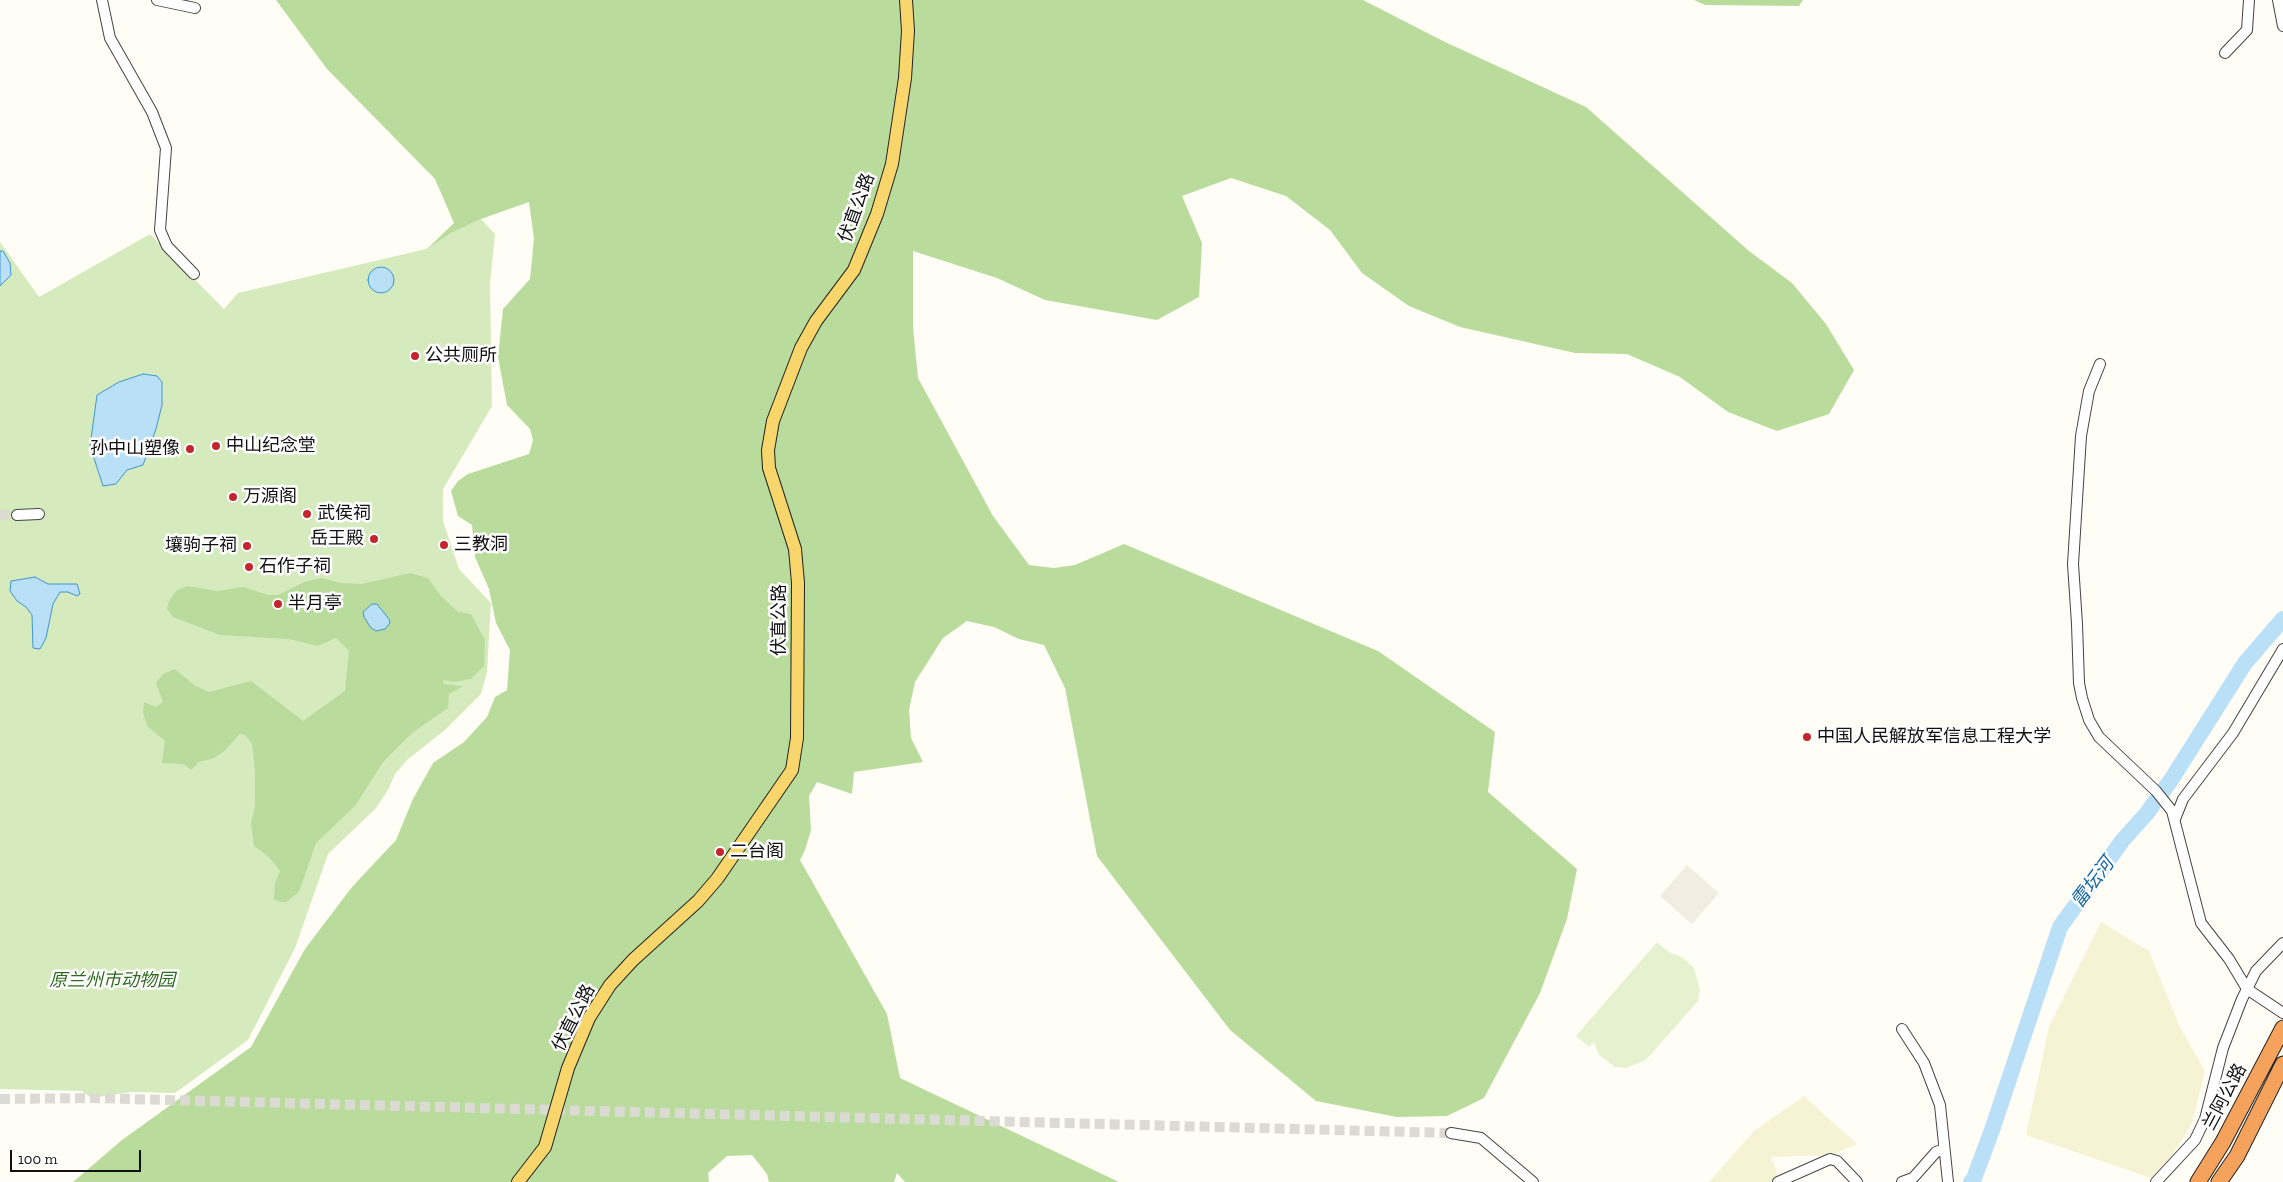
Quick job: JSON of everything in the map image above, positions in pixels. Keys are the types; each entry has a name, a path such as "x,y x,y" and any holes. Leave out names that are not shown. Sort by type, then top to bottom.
{"highway":[{"name":"兰阿公路","path":"2198,1182 2223,1142 2283,1028"},
{"name":"兰阿公路","path":"2219,1182 2237,1156 2283,1064"}],"main road":[{"name":"伏直公路","path":"518,1182 545,1147 568,1068 590,1018 610,986 632,960 698,901 717,879 792,770 797,738 798,583 795,548 769,468 768,450 773,422 801,348 816,320 854,270 877,214 892,164 905,78 908,31 906,0"}],"street":[{"path":"102,0 110,38 140,94 152,112 166,148 160,230 167,246 194,274"},
{"path":"157,0 195,8"},
{"path":"2225,53 2247,30 2249,0"},
{"path":"2278,0 2283,26"},
{"path":"2100,364 2089,391 2082,436 2073,564 2078,624 2078,683 2085,710 2099,737 2156,791 2173,815 2201,923 2229,959 2247,988 2283,1014"},
{"path":"17,515 39,514"},
{"path":"2173,815 2233,734 2283,650"},
{"path":"2156,1182 2189,1147 2205,1120 2223,1048 2247,988 2256,971 2283,943"},
{"path":"1902,1029 1924,1063 1940,1105 1948,1182"},
{"path":"1451,1133 1482,1138 1533,1182"},
{"path":"1902,1182 1913,1178 1936,1152 1944,1148"},
{"path":"1778,1182 1830,1159 1837,1161 1857,1182"}],"shaded area":[{"path":"1687,865 1719,893 1692,924 1660,896"},
{"path":"2101,922 2149,951 2179,1025 2205,1071 2192,1123 2174,1153 2151,1178 2026,1135 2049,1027"},
{"path":"1804,1096 1857,1144 1832,1155 1771,1157 1781,1182 1709,1182 1754,1131"}],"green space":[{"path":"276,0 1363,0 1443,41 1586,107 1749,251 1792,283 1826,324 1854,370 1829,414 1777,431 1728,412 1680,377 1627,354 1575,353 1460,327 1409,306 1362,273 1330,230 1286,196 1231,178 1182,196 1202,243 1199,297 1157,320 1045,300 997,278 913,251 913,327 918,378 993,516 1029,565 1054,568 1075,565 1124,544 1378,651 1495,732 1488,792 1577,869 1567,919 1540,993 1484,1098 1447,1116 1397,1117 1316,1101 1230,1030 1097,856 1065,688 1044,645 1019,639 994,627 967,621 943,638 915,682 909,710 911,738 923,762 854,772 852,794 817,782 809,796 811,830 800,860 887,1014 900,1078 1119,1182 905,1182 897,1173 894,1182 769,1182 767,1174 752,1155 727,1156 708,1173 709,1182 73,1182 122,1140 251,1047 305,949 352,887 396,840 413,799 433,763 464,742 487,717 495,697 507,690 510,650 496,623 489,589 475,557 472,525 458,516 451,491 458,481 468,474 529,454 533,440 530,429 507,405 498,357 503,309 530,279 534,239 529,202 481,219 451,233 427,249 454,223 435,179 327,69"},
{"path":"1694,0 1803,0 1799,6 1705,5"},
{"name":"原兰州市动物园","path":"481,219 495,234 490,284 492,406 443,489 443,521 459,569 491,603 487,672 481,694 445,730 408,759 395,774 388,790 376,808 328,854 295,948 248,1040 175,1093 132,1092 91,1098 82,1091 0,1089 0,242 39,297 150,234 224,309 238,293 426,249 451,233"},
{"path":"410,573 428,578 440,595 458,612 471,614 485,640 484,666 471,679 454,682 443,680 444,684 463,686 449,694 448,708 412,733 383,762 355,806 316,843 299,892 286,902 280,902 274,899 275,883 280,871 268,856 254,846 251,823 255,806 255,771 252,744 245,735 240,734 223,752 214,758 199,762 191,770 184,764 162,763 165,741 147,726 143,712 144,702 156,707 163,702 156,683 163,674 175,669 194,685 209,692 251,681 303,721 345,691 349,651 336,638 318,646 289,639 220,635 173,617 167,609 169,601 176,591 188,586 217,591 244,587 268,595 278,595 304,582 321,578 341,583 361,584"},
{"path":"1657,942 1670,953 1682,957 1694,968 1700,990 1698,1001 1646,1060 1626,1068 1615,1067 1599,1055 1594,1042 1589,1047 1576,1036"}],"water":[{"path":"0,251 3,251 10,263 11,275 0,286"},
{"path":"381,267 390,271 394,280 390,289 381,293 372,289 368,280 372,271"},
{"path":"143,374 157,376 162,382 162,405 156,429 143,465 127,470 116,484 103,486 90,446 97,395 119,382"},
{"path":"35,577 48,584 77,584 80,594 77,596 68,592 60,592 53,604 46,638 40,649 33,648 32,615 26,607 17,601 10,591 11,581"},
{"path":"372,604 377,604 389,619 390,623 385,629 376,631 371,628 364,617 363,612"}],"waterway":[{"name":"雷坛河","path":"1971,1182 1992,1130 2060,927 2122,841 2147,813 2171,780 2245,663 2283,619"}],"tunnel":[{"path":"0,515 17,515"},
{"path":"0,1099 91,1098 1451,1133"}],"place":[{"name":"公共厕所","path":"415,356"},
{"name":"中山纪念堂","path":"216,446"},
{"name":"孙中山塑像","path":"190,449"},
{"name":"万源阁","path":"233,497"},
{"name":"武侯祠","path":"307,514"},
{"name":"岳王殿","path":"374,539"},
{"name":"三教洞","path":"444,545"},
{"name":"壤驹子祠","path":"247,546"},
{"name":"石作子祠","path":"249,567"},
{"name":"半月亭","path":"278,604"},
{"name":"中国人民解放军信息工程大学","path":"1807,737"},
{"name":"二台阁","path":"720,852"}]}
